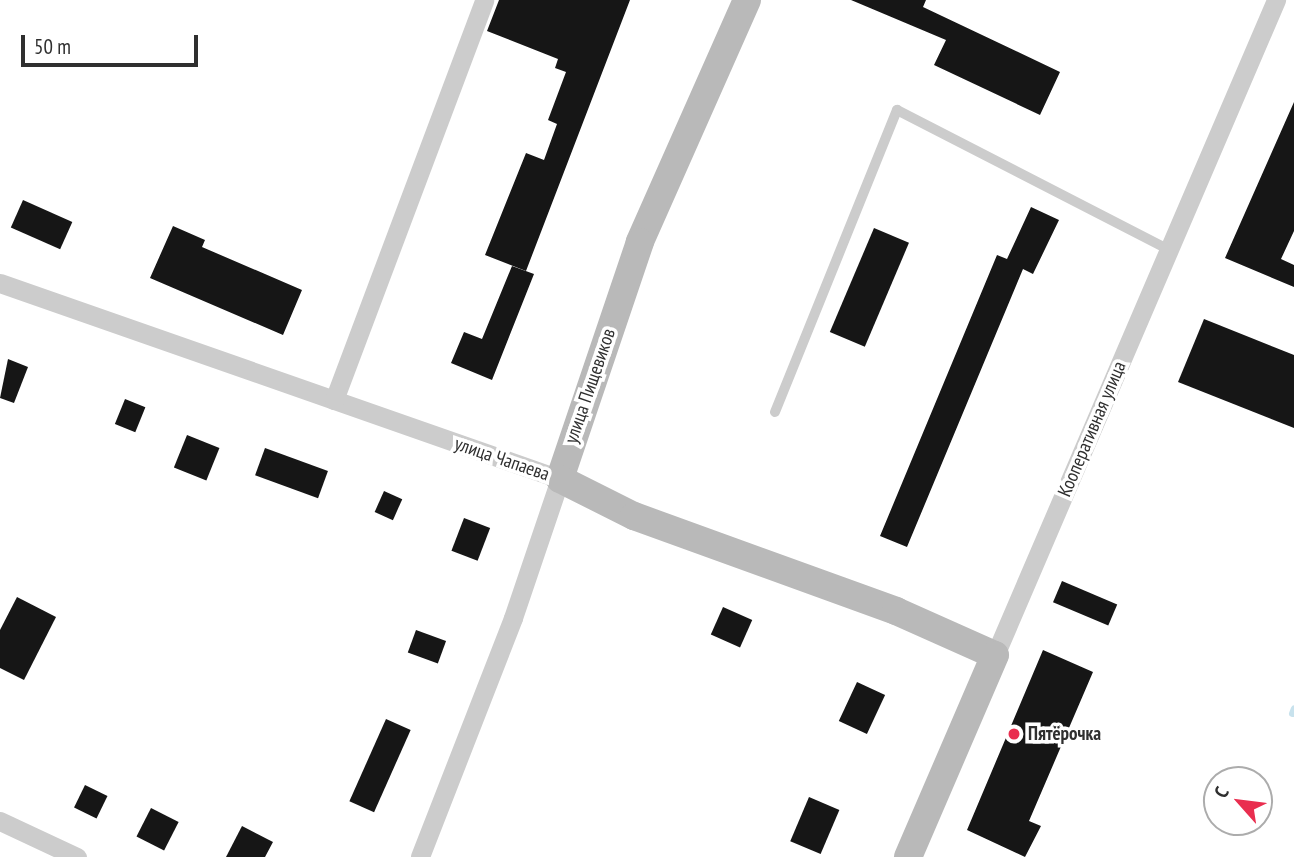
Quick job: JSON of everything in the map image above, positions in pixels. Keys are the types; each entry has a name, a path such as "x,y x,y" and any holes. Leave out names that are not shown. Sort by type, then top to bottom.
{"main road":[{"name":"улица Пищевиков","path":"560,479 640,242 747,0"},
{"name":"улица Чапаева","path":"560,479 634,516 896,611 995,655"},
{"name":"Кооперативная улица","path":"908,857 995,655"}],"street":[{"path":"334,400 484,0"},
{"name":"Кооперативная улица","path":"995,655 1276,0"},
{"name":"улица Чапаева","path":"0,283 560,479"},
{"name":"улица Пищевиков","path":"420,857 560,479"},
{"path":"0,821 76,857"}],"lane":[{"path":"775,412 897,110 1169,250"}],"building":[{"path":"499,0 630,0 526,271 485,255 526,153 544,160 557,124 548,120 566,72 555,68 558,59 487,31"},
{"path":"851,0 926,0 923,7 1060,72 1040,115 934,65 946,40"},
{"path":"1294,102 1294,231 1281,259 1294,265 1294,287 1225,258"},
{"path":"23,200 72,222 60,249 11,227"},
{"path":"1031,207 1059,220 1033,274 1023,269 907,547 880,536 997,255 1007,259"},
{"path":"173,226 205,240 202,247 302,290 283,335 150,278"},
{"path":"874,228 909,243 865,347 830,332"},
{"path":"512,266 534,274 492,380 451,363 464,332 482,339"},
{"path":"1204,319 1294,355 1294,428 1178,382"},
{"path":"8,359 28,367 14,403 0,398"},
{"path":"125,399 145,407 135,432 115,424"},
{"path":"187,435 219,448 206,481 174,467"},
{"path":"265,448 328,471 318,498 255,475"},
{"path":"384,491 402,499 393,520 375,512"},
{"path":"464,518 490,528 478,561 451,551"},
{"path":"1062,581 1117,604 1108,626 1053,602"},
{"path":"17,597 56,617 24,680 0,668 0,630"},
{"path":"723,607 752,620 740,647 711,634"},
{"path":"416,630 446,641 438,663 408,653"},
{"path":"1043,650 1093,672 1029,821 1041,826 1025,857 967,830"},
{"path":"857,682 885,695 867,734 839,721"},
{"path":"386,719 411,730 374,812 349,801"},
{"path":"85,785 107,796 97,818 74,807"},
{"path":"809,797 839,810 821,854 790,841"},
{"path":"151,808 179,822 164,851 136,837"},
{"path":"242,826 273,842 265,857 226,857"}],"waterway":[{"path":"1292,713 1294,708"}],"place":[{"name":"Пятёрочка","path":"1014,734"}]}
